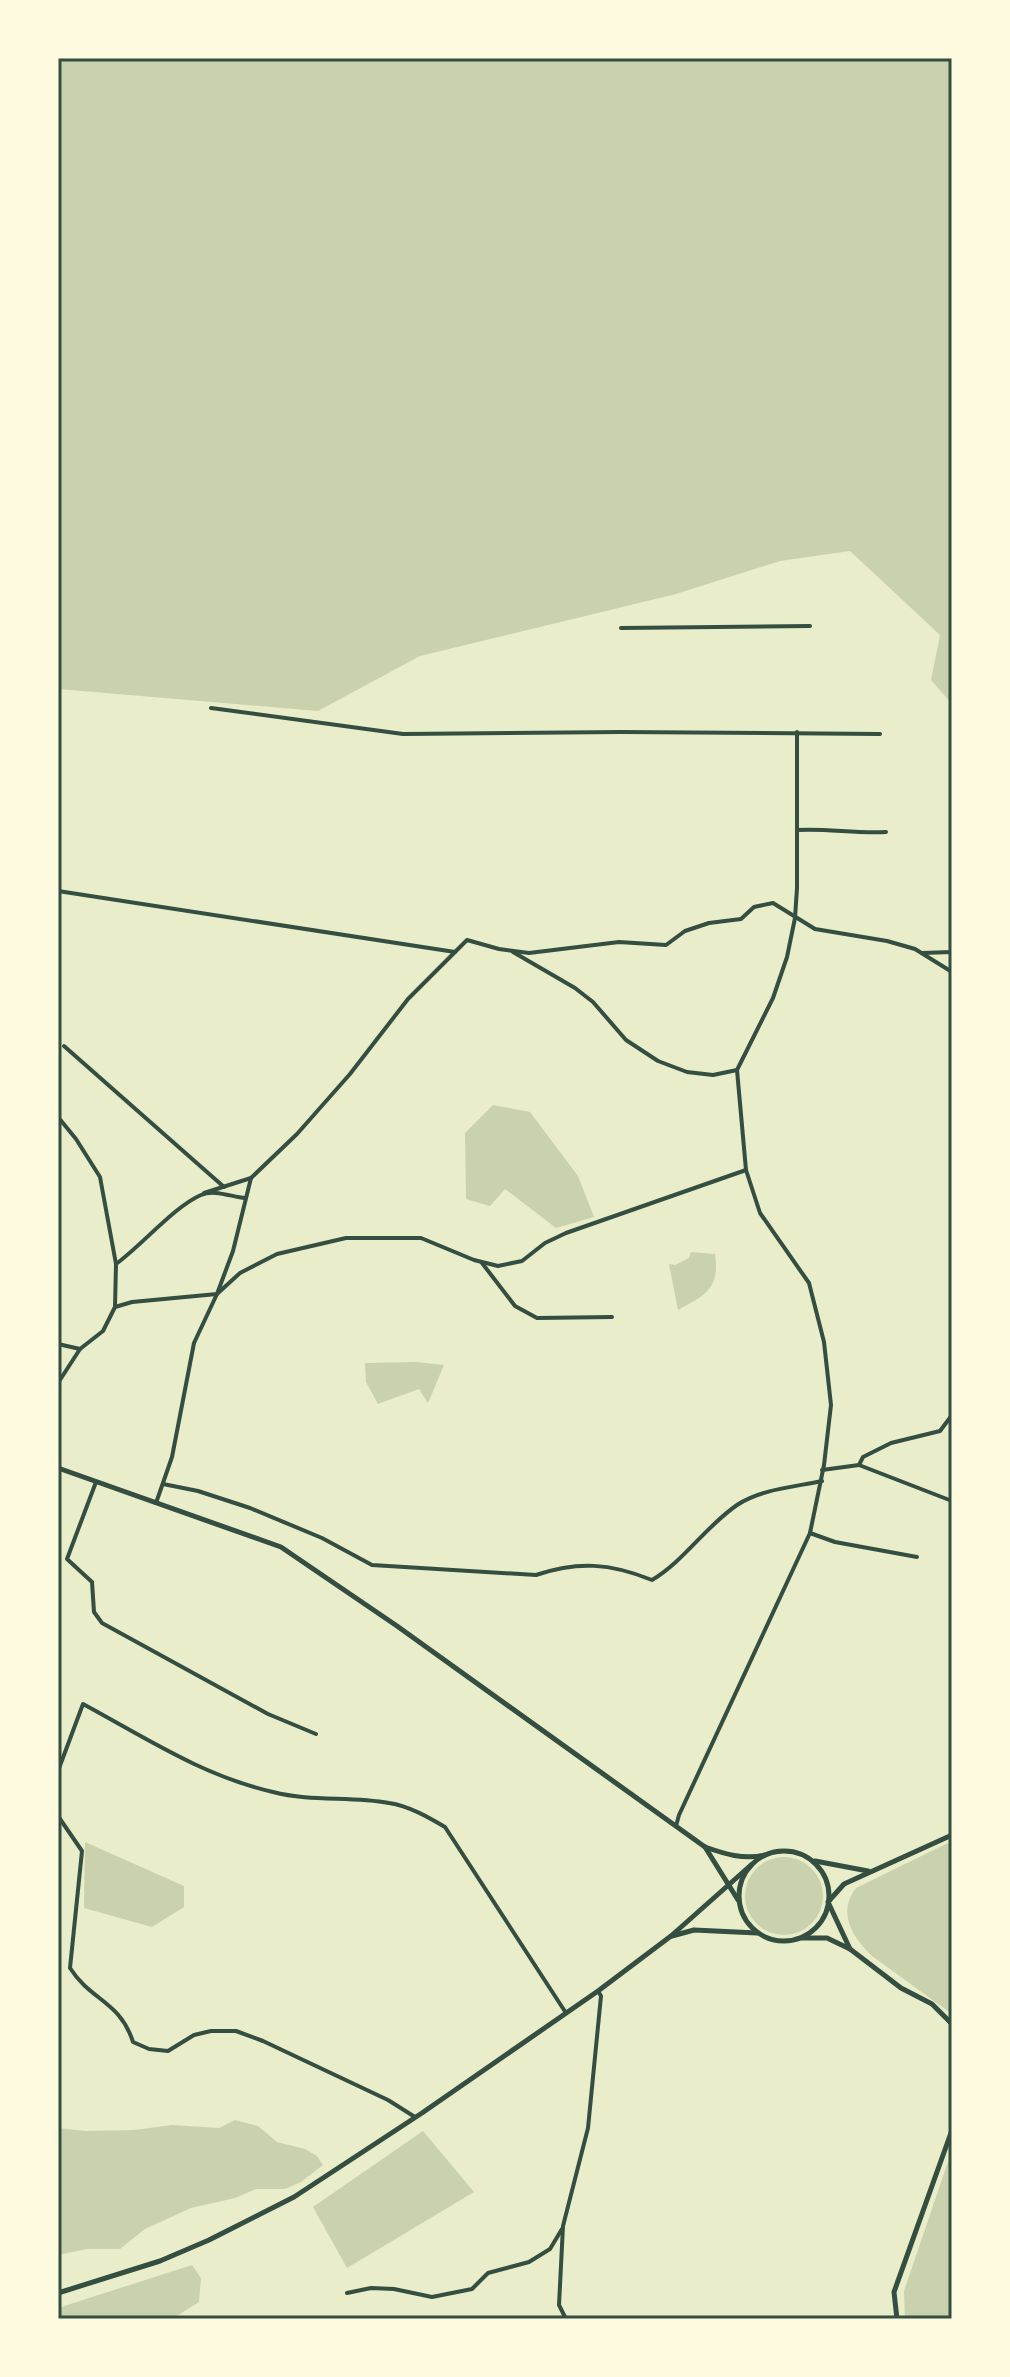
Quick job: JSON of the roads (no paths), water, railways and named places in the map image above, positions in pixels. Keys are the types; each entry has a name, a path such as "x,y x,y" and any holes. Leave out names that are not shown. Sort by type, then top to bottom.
{"street":[{"path":"621,628 810,626"},
{"path":"211,708 403,734 880,734"},
{"path":"676,1826 810,1533 822,1481 831,1405 824,1342 809,1283 760,1213 746,1170 737,1070 773,998 787,957 795,918 797,732"},
{"path":"797,830 857,834 886,832"},
{"path":"58,891 455,952"},
{"path":"116,1264 202,1194 251,1178 306,1123 408,999 467,940 529,953 619,942 666,945 685,931 709,923 741,919 754,907 773,903 815,929 887,941 922,953 952,972"},
{"path":"510,951 575,988 602,1011 626,1040 658,1061 687,1072 713,1075 737,1070"},
{"path":"922,953 952,952"},
{"path":"64,1046 224,1187"},
{"path":"58,1117 100,1177 116,1264 115,1307 103,1331 80,1349 58,1383"},
{"path":"115,1307 132,1302 217,1294 240,1273 277,1254 346,1238 421,1238 498,1266 522,1261 545,1243 566,1233 746,1170"},
{"path":"156,1503 172,1457 194,1343 233,1251 251,1178"},
{"path":"202,1194 245,1198"},
{"path":"480,1261 515,1306 537,1318 612,1317"},
{"path":"58,1344 80,1349"},
{"path":"859,1465 863,1457 891,1443 940,1431 952,1415"},
{"path":"822,1470 859,1465 952,1501"},
{"path":"58,1468 281,1547 397,1626 705,1847 736,1857 792,1852 811,1860 869,1871"},
{"path":"163,1484 198,1491 250,1508 322,1538 372,1565 536,1575 558,1568 599,1564 652,1580 672,1569 686,1550 737,1505 759,1494 822,1481"},
{"path":"96,1482 67,1559 92,1582 94,1612 102,1623 268,1714 316,1734"},
{"path":"810,1533 835,1542 917,1557"},
{"path":"58,1771 83,1704 203,1770 272,1792 304,1798 390,1803 424,1814 445,1827 566,2013"},
{"path":"58,1816 82,1851 70,1968 77,1980 121,2015 133,2042 149,2049 168,2051 194,2035 236,2031 388,2100 415,2117"},
{"path":"801,1938 820,1923 828,1902 844,1884 952,1835"},
{"path":"705,1847 739,1901 746,1922 757,1933 771,1940 827,1938 850,1949 901,1988 932,2004 952,2024"},
{"path":"58,2293 160,2261 294,2197 598,1991 671,1936 765,1855"},
{"path":"811,1860 824,1876 828,1902 850,1949"},
{"path":"739,1901 740,1882 751,1865"},
{"path":"671,1936 694,1930 757,1933"},
{"path":"566,2319 559,2305 563,2226 588,2128 595,2049 599,2037 601,1996 598,1991"},
{"path":"897,2319 894,2292 952,2130"},
{"path":"347,2293 371,2288 394,2289 432,2297 472,2289 488,2273 529,2262 550,2249 563,2226"}]}
